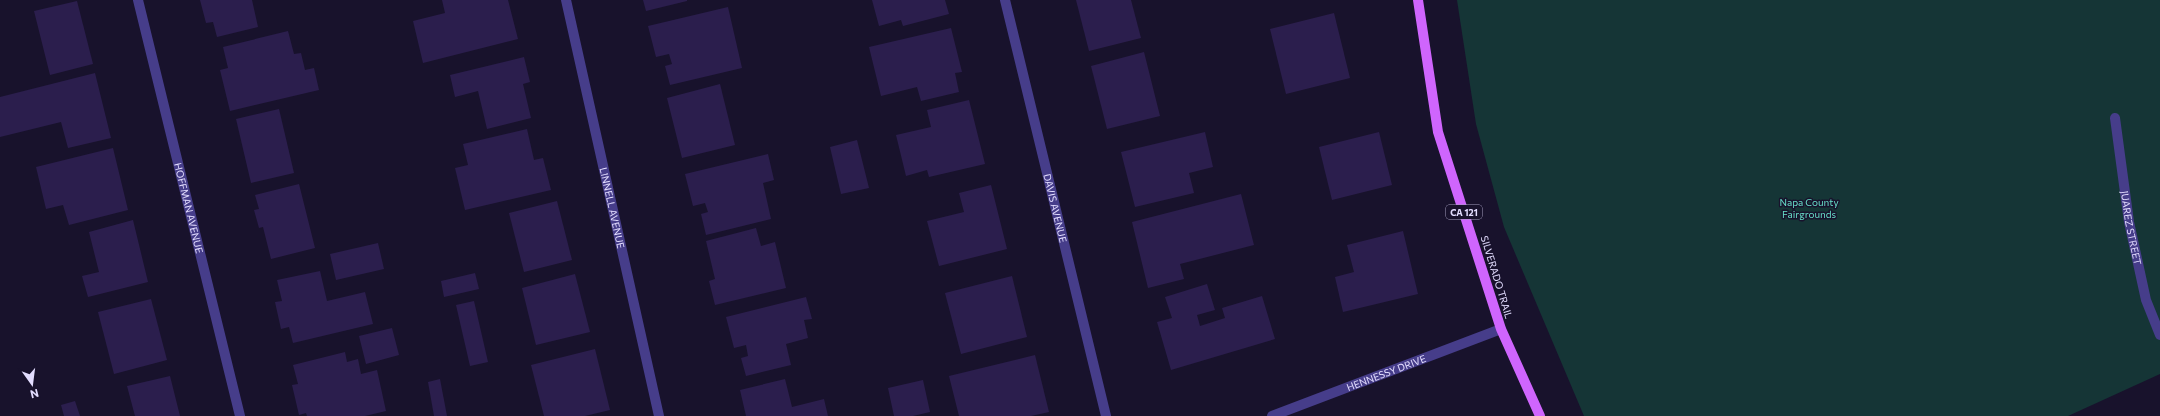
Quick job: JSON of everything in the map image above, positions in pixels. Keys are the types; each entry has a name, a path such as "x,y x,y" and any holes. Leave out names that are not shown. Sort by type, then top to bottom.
{"main road":[{"name":"SILVERADO TRAIL","path":"1418,0 1438,132 1501,329 1540,416"}],"street":[{"name":"HOFFMAN AVENUE","path":"138,0 240,416"},
{"name":"LINNELL AVENUE","path":"566,0 660,416"},
{"name":"DAVIS AVENUE","path":"1005,0 1106,416"},
{"name":"JUAREZ STREET","path":"2115,118 2129,222 2146,300 2160,335"},
{"name":"HENNESSY DRIVE","path":"1272,416 1501,329"}],"green space":[{"name":"Napa County Fairgrounds","path":"1457,0 2160,0 2160,374 2068,416 1584,416 1504,227 1476,124"}],"building":[{"path":"200,0 252,0 258,27 217,37 213,22 206,23"},
{"path":"442,0 508,0 518,39 423,63 413,21 445,13"},
{"path":"643,0 687,0 687,1 646,11"},
{"path":"872,0 945,0 949,14 903,26 901,20 879,26"},
{"path":"1076,0 1131,0 1141,38 1089,51"},
{"path":"77,1 93,64 50,75 34,11"},
{"path":"728,7 742,68 670,85 665,66 672,64 669,54 656,57 648,26"},
{"path":"1334,13 1350,78 1286,94 1270,29"},
{"path":"951,28 962,72 955,73 959,92 921,101 917,87 881,96 869,47"},
{"path":"288,31 294,54 301,53 305,70 314,68 319,90 230,111 220,70 228,68 223,47"},
{"path":"1144,52 1160,116 1107,129 1091,66"},
{"path":"524,57 530,82 523,84 531,118 487,129 478,91 455,97 450,75"},
{"path":"95,73 111,138 68,148 61,122 0,137 0,97"},
{"path":"720,84 735,145 682,158 667,98"},
{"path":"969,100 985,164 929,177 927,170 906,176 896,135 931,127 927,110"},
{"path":"279,109 294,173 251,183 236,119"},
{"path":"527,129 534,160 543,158 551,190 465,210 455,168 468,165 463,144"},
{"path":"1205,132 1213,167 1189,173 1194,193 1135,207 1121,152"},
{"path":"1379,132 1392,185 1332,200 1319,147"},
{"path":"857,140 869,188 841,194 830,147"},
{"path":"113,148 128,210 69,225 63,205 46,209 36,167"},
{"path":"768,154 774,180 763,183 771,219 706,235 701,214 708,212 705,203 693,206 685,174"},
{"path":"299,184 315,248 271,259 263,227 259,228 254,210 259,209 255,195"},
{"path":"991,185 1007,249 939,266 927,221 964,212 959,193"},
{"path":"1241,194 1254,245 1180,264 1184,279 1148,288 1132,222"},
{"path":"557,201 572,260 524,272 509,213"},
{"path":"133,220 148,282 88,297 82,276 99,272 89,232"},
{"path":"756,228 761,246 775,242 786,288 715,305 709,281 715,279 706,241"},
{"path":"1403,231 1418,294 1343,312 1335,277 1354,272 1347,245"},
{"path":"378,243 384,269 336,280 330,254"},
{"path":"320,271 327,301 365,292 373,324 293,343 289,327 281,329 275,302 282,301 277,280"},
{"path":"475,273 479,289 444,297 441,281"},
{"path":"575,274 590,332 536,345 522,288"},
{"path":"1012,276 1027,337 961,354 945,293"},
{"path":"1207,284 1215,310 1197,315 1200,326 1225,318 1222,308 1262,296 1275,339 1171,370 1157,322 1172,318 1165,297"},
{"path":"806,297 812,319 804,320 808,338 786,344 791,365 746,376 741,358 748,356 746,345 734,348 726,317"},
{"path":"151,299 167,360 114,374 98,312"},
{"path":"474,301 488,362 470,366 456,305"},
{"path":"392,328 399,355 366,364 359,336"},
{"path":"595,349 610,410 585,416 544,416 531,365"},
{"path":"345,352 347,362 358,359 361,374 377,370 386,411 365,416 307,416 306,413 299,415 292,385 298,384 293,365"},
{"path":"1035,355 1049,412 1031,416 959,416 949,376"},
{"path":"170,376 180,416 135,416 127,386"},
{"path":"440,379 447,416 434,416 428,382"},
{"path":"785,379 792,407 824,399 828,416 746,416 740,390"},
{"path":"923,380 930,412 913,416 894,416 888,388"},
{"path":"75,401 80,416 64,416 61,405"}]}
